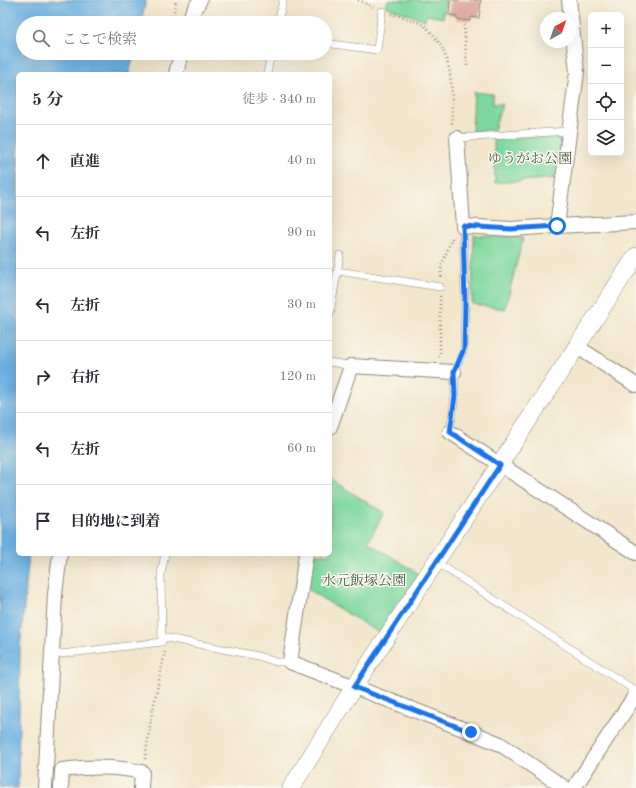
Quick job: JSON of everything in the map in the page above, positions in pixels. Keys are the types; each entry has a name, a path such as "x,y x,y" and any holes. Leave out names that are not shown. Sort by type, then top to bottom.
{"street":[{"path":"191,16 200,0"},
{"path":"557,226 577,72 569,0"},
{"path":"176,72 179,60"},
{"path":"457,138 463,226 511,229 636,222"},
{"path":"291,788 354,687 636,256"},
{"path":"576,346 636,385"},
{"path":"332,421 351,366 454,372"},
{"path":"450,432 636,553"},
{"path":"45,788 55,594 60,556"},
{"path":"306,556 290,662 500,744 565,788"},
{"path":"574,788 636,692"},
{"path":"61,788 62,770 91,767 126,768 142,772 141,788"}],"lane":[{"path":"280,16 283,0"},
{"path":"332,44 377,50 382,11"},
{"path":"267,72 270,60"},
{"path":"457,138 569,131"},
{"path":"450,432 455,396 454,372 464,349 465,303 463,226"},
{"path":"332,303 340,255"},
{"path":"338,271 440,287"},
{"path":"332,362 351,366"},
{"path":"162,639 161,574 165,556"},
{"path":"436,562 636,692"},
{"path":"52,655 162,639 251,654 276,662 290,662"}],"path":[{"path":"173,16 176,0"},
{"path":"358,0 382,11 415,22 427,29 439,44 449,63 452,84 452,134 457,138"},
{"path":"464,25 467,68"},
{"path":"142,772 165,651 162,639"}],"green space":[{"path":"388,0 446,0 443,18 426,15 425,20 385,6"},
{"path":"474,92 493,94 493,104 502,104 494,130 472,132"},
{"name":"ゆうがお公園","path":"563,136 559,178 495,183 494,138"},
{"path":"474,235 523,238 505,309 472,304"},
{"name":"水元飯塚公園","path":"332,480 384,513 368,542 419,574 381,634 307,589 312,556 332,556"}],"water":[{"path":"0,0 146,0 143,16 16,16 16,60 132,60 129,72 16,72 16,556 29,556 20,648 18,788 0,788"}],"building":[{"path":"450,0 481,0 479,18 471,17 470,21 456,19 457,16 449,15"}],"route":[{"path":"471,732 354,687 500,465 450,432 455,396 454,372 464,349 465,303 463,226 511,229 557,226"}]}
